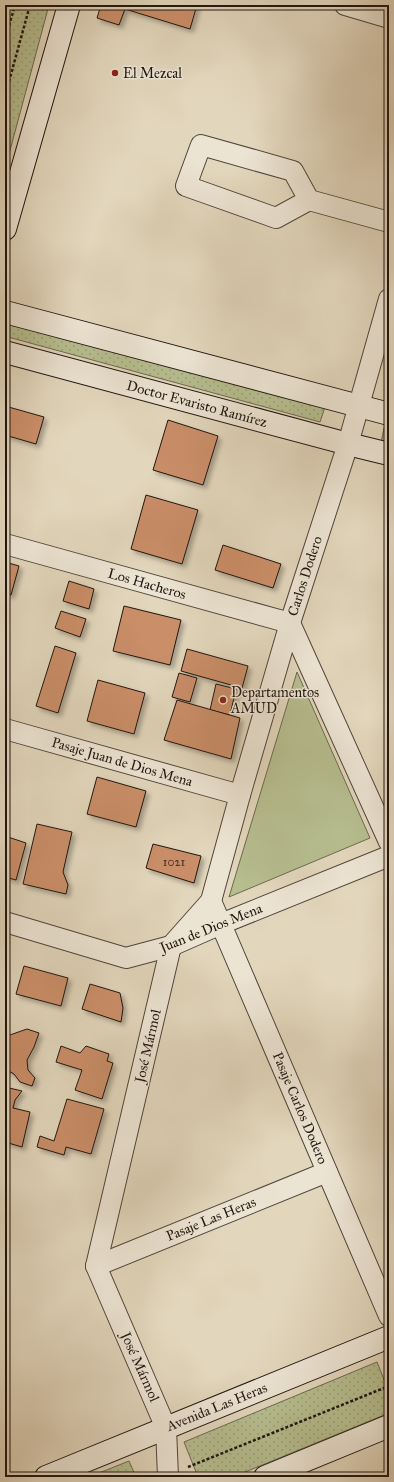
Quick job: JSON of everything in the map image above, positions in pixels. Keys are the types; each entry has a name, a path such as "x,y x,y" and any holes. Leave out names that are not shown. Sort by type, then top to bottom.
{"main road":[{"path":"5,229 69,5"},
{"path":"5,312 389,414"},
{"name":"Doctor Evaristo Ramírez","path":"5,352 389,454"},
{"name":"Avenida Las Heras","path":"46,1477 389,1337"},
{"path":"265,1477 389,1426"}],"street":[{"path":"345,5 389,18"},
{"path":"309,200 293,171 201,145 186,186 276,218 309,200 389,222"},
{"name":"Carlos Dodero","path":"389,299 360,406 290,624 389,842"},
{"name":"Los Hacheros","path":"5,544 290,624"},
{"name":"José Mármol","path":"168,1476 166,1428 96,1266 172,946 211,901 290,624"},
{"name":"Pasaje Juan de Dios Mena","path":"5,729 240,795"},
{"name":"Juan de Dios Mena","path":"5,923 126,958 172,946 221,924 389,856"},
{"name":"Pasaje Carlos Dodero","path":"211,901 389,1316"},
{"name":"Pasaje Las Heras","path":"96,1266 327,1172"}],"path":[{"path":"5,40 15,5"},
{"path":"5,96 30,5"},
{"path":"168,1476 389,1386"}],"green space":[{"path":"5,5 49,5 5,169"},
{"path":"11,324 326,404 320,422 8,337 7,330"},
{"path":"384,428 389,429 389,445 381,443"},
{"path":"297,672 370,838 229,897"},
{"path":"377,1362 389,1392 389,1413 233,1477 198,1477 184,1442"},
{"path":"129,1461 136,1477 89,1477"}],"building":[{"path":"101,5 197,5 190,29 125,9 119,25 97,18"},
{"path":"5,406 44,417 36,444 5,435"},
{"path":"168,420 218,436 203,485 153,470"},
{"path":"146,495 198,510 182,564 131,549"},
{"path":"223,545 281,564 273,588 215,570"},
{"path":"5,562 19,566 11,595 5,594"},
{"path":"69,581 94,589 89,609 63,601"},
{"path":"124,606 181,620 170,665 113,651"},
{"path":"61,611 86,619 80,637 55,628"},
{"path":"55,646 76,653 58,713 36,706"},
{"path":"187,649 248,666 242,688 181,671"},
{"path":"179,673 197,678 190,702 172,697"},
{"path":"98,680 145,693 134,734 87,721"},
{"name":"Departamentos AMUD","path":"216,684 236,689 230,715 210,710"},
{"path":"177,700 240,718 231,759 164,740"},
{"path":"97,777 146,791 136,827 87,814"},
{"path":"37,824 72,832 63,872 68,885 66,894 23,884"},
{"path":"5,836 26,843 16,880 5,877"},
{"path":"153,844 201,856 194,883 146,868"},
{"path":"24,966 68,978 61,1006 16,994"},
{"path":"90,984 120,993 123,1008 121,1022 82,1009"},
{"path":"27,1029 39,1033 27,1060 28,1070 35,1078 32,1086 20,1082 14,1074 5,1069 5,1046 7,1036"},
{"path":"61,1046 80,1053 86,1046 109,1054 107,1061 113,1063 102,1099 75,1090 82,1070 56,1062"},
{"path":"5,1087 22,1091 15,1100 13,1108 30,1112 22,1147 5,1142"},
{"path":"67,1099 104,1109 91,1154 66,1147 64,1155 37,1147 40,1136 54,1141"}],"place":[{"name":"El Mezcal","path":"115,73"},
{"name":"Departamentos AMUD","path":"223,700"}]}
